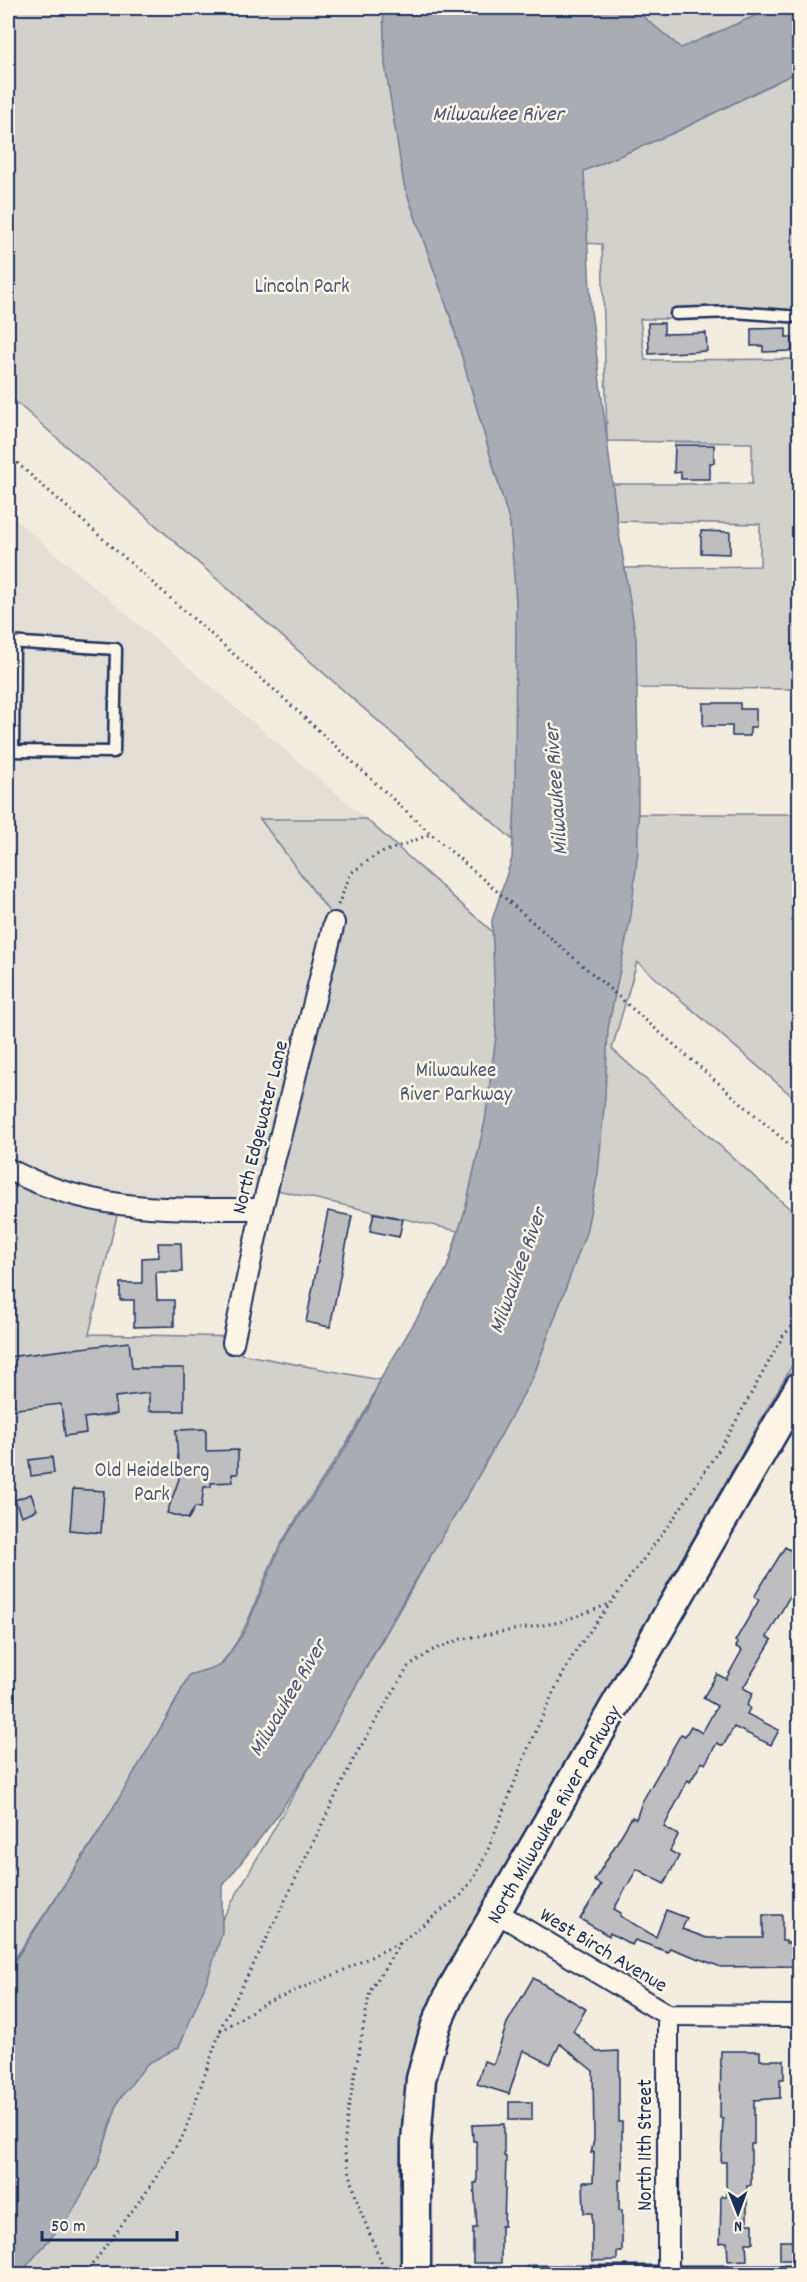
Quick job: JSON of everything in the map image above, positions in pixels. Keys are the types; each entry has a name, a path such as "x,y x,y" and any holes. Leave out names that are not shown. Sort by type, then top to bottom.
{"street":[{"name":"North Edgewater Lane","path":"233,1343 262,1209 334,923"},
{"path":"8,1169 38,1184 100,1202 158,1209 262,1209"},
{"name":"North Milwaukee River Parkway","path":"416,2274 416,2142 421,2079 436,2025 452,1989 800,1386"},
{"name":"West Birch Avenue","path":"496,1912 669,2015 800,2016"},
{"name":"North 11th Street","path":"668,2273 669,2015"}],"lane":[{"path":"676,314 734,312 800,317"},
{"path":"11,642 116,649 114,752 10,751 11,642"},
{"path":"531,2272 800,2272"}],"path":[{"path":"8,455 280,695 431,834 800,1154"},
{"path":"334,923 339,901 351,873 376,855 431,834"},
{"path":"220,2031 263,2004 338,1973 401,1942 461,1895 474,1878 487,1852 529,1746 576,1650 688,1496 726,1439 783,1336 800,1318"},
{"path":"85,2274 147,2191 184,2134 220,2031 354,1758 408,1667 433,1650 461,1639 560,1622 609,1605"},
{"path":"386,2274 358,2205 344,2150 347,2117 370,1991 401,1942"}],"shaded area":[{"path":"8,513 366,819 261,819 329,912 261,1173 257,1185 243,1195 229,1199 182,1200 143,1197 78,1186 39,1175 8,1161"}],"green space":[{"name":"Lincoln Park","path":"8,8 799,8 799,318 640,319 645,360 799,359 799,689 637,688 625,568 760,566 760,524 617,521 612,484 752,484 752,443 607,441 602,244 580,243 530,855 8,395"},
{"name":"Milwaukee River Parkway","path":"638,814 799,814 799,1102 637,962 612,1049 799,1217 799,1353 435,1992 414,2049 403,2109 400,2156 401,2274 19,2274 97,2167 118,2101 533,1377 558,1308 447,1268 458,1231 277,1190 341,928 260,819 366,819 505,943 634,884"},
{"name":"Old Heidelberg Park","path":"8,1181 48,1197 118,1211 89,1334 242,1337 241,1354 380,1380 346,1443 281,1544 241,1635 219,1665 189,1675 127,1787 10,1966 8,1966"}],"water":[{"name":"Milwaukee River","path":"383,8 633,8 681,48 773,8 799,8 799,71 678,131 584,171 591,310 617,521 636,638 638,758 638,850 631,915 608,1029 598,1174 586,1233 533,1377 470,1491 397,1611 319,1753 275,1819 222,1887 222,1933 208,1978 179,2047 147,2064 118,2101 97,2167 71,2214 20,2274 8,2274 8,1971 97,1835 173,1707 189,1675 221,1665 245,1631 280,1546 344,1450 368,1409 380,1380 447,1268 465,1210 485,1121 496,1036 492,920 512,858 515,802 516,602 510,524 451,319 404,185 385,65"}],"building":[{"path":"648,323 664,323 664,334 706,333 707,351 649,354"},
{"path":"786,328 786,337 792,337 792,351 763,352 763,346 751,346 751,329"},
{"path":"675,445 714,445 714,463 710,463 710,479 681,479 681,472 674,473"},
{"path":"701,531 730,532 730,554 701,553"},
{"path":"703,703 740,703 740,709 756,709 756,727 750,727 750,736 732,736 732,726 703,726"},
{"path":"328,1211 352,1216 330,1327 306,1322"},
{"path":"374,1213 403,1219 399,1237 370,1231"},
{"path":"158,1243 181,1243 182,1272 156,1272 157,1300 174,1300 174,1326 134,1327 134,1300 120,1300 120,1283 142,1283 142,1258 159,1257"},
{"path":"129,1342 132,1368 184,1368 184,1411 149,1411 149,1393 115,1397 117,1414 84,1418 86,1433 65,1436 61,1404 8,1410 8,1357"},
{"path":"206,1429 206,1451 238,1450 238,1474 232,1474 233,1482 211,1483 211,1487 204,1487 201,1508 195,1507 188,1519 167,1513 179,1479 176,1430"},
{"path":"52,1457 54,1473 31,1476 29,1460"},
{"path":"73,1489 104,1491 101,1533 70,1530"},
{"path":"31,1494 37,1510 21,1516 15,1500"},
{"path":"785,1547 800,1556 800,1578 767,1637 772,1640 743,1688 753,1693 747,1705 750,1708 747,1714 779,1730 771,1745 734,1727 723,1746 717,1743 705,1764 702,1762 690,1782 688,1780 664,1827 678,1835 670,1851 679,1856 664,1884 637,1869 614,1909 621,1913 620,1916 656,1937 666,1910 687,1918 682,1929 707,1938 763,1938 763,1915 782,1915 782,1941 800,1943 800,1966 721,1967 670,1948 668,1952 635,1940 632,1945 610,1933 609,1936 580,1919 601,1885 594,1881 632,1817 636,1819 642,1802 681,1734 685,1736 691,1726 702,1733 717,1706 703,1698 717,1674 726,1679 742,1650 736,1647 738,1643 735,1641 759,1600 754,1597"},
{"path":"533,1978 586,2009 573,2031 597,2052 619,2051 622,2180 619,2180 619,2210 622,2210 622,2252 617,2252 617,2260 592,2261 592,2213 584,2213 583,2182 593,2182 594,2152 591,2153 594,2140 593,2071 560,2044 550,2064 523,2050 509,2094 477,2084 484,2061 494,2064 507,2023"},
{"path":"721,2051 760,2051 760,2060 784,2060 784,2079 780,2079 780,2098 754,2100 751,2186 747,2186 747,2224 753,2224 753,2243 746,2243 747,2260 728,2261 727,2242 720,2243 721,2196 726,2196 726,2162 721,2162 723,2119 720,2118"},
{"path":"509,2102 532,2102 532,2120 509,2120"},
{"path":"504,2124 504,2156 506,2157 501,2263 473,2263 473,2228 477,2228 474,2183 477,2183 477,2150 476,2141 473,2141 472,2125"},
{"path":"780,2241 798,2241 798,2260 780,2260"}]}
